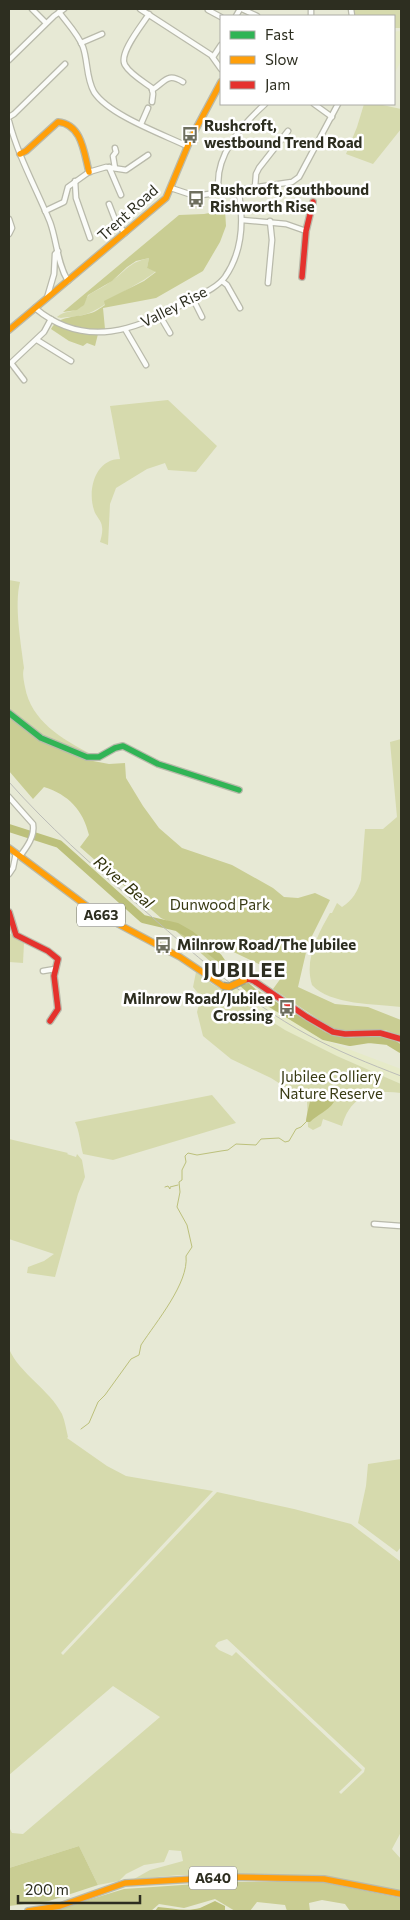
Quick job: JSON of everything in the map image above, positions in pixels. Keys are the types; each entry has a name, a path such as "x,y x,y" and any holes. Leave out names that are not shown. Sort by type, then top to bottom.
{"street":[{"path":"32,9 46,23"},
{"path":"9,60 46,23 64,9"},
{"path":"140,9 212,57 220,68"},
{"path":"241,9 255,15"},
{"path":"208,10 220,16"},
{"path":"59,12 81,42 93,90 97,96 118,112 187,146"},
{"path":"149,14 126,50 123,59 126,66 152,90 152,102"},
{"path":"81,42 102,34"},
{"path":"212,57 220,46"},
{"path":"9,117 65,64"},
{"path":"152,90 169,77 174,77 183,82"},
{"name":"Trent Road","path":"9,330 162,202 171,188 187,146 220,84"},
{"path":"219,192 218,175 227,151 245,123 264,105"},
{"path":"315,105 332,117"},
{"path":"171,188 195,196 282,184 295,180 338,105"},
{"path":"141,124 148,108"},
{"path":"9,121 11,138 45,211 68,281"},
{"path":"20,154 26,151 58,122 66,122 75,128 89,172"},
{"path":"254,187 259,168 288,131"},
{"path":"115,148 116,152 113,156 115,168"},
{"path":"45,211 64,202 68,187 89,172 109,167 130,169 148,155"},
{"path":"109,167 121,195"},
{"path":"75,181 76,198 90,238"},
{"name":"Valley Rise","path":"35,308 51,319 74,330 102,333 125,329 160,316 193,299 222,280 231,266 237,250 242,220 238,189"},
{"path":"302,277 306,231 313,202"},
{"path":"109,204 116,222 125,233"},
{"path":"9,219 12,228 9,234"},
{"path":"242,220 270,221 306,231"},
{"path":"268,283 272,248 270,221"},
{"path":"47,298 54,274 55,254 58,251"},
{"path":"222,280 227,285 240,308"},
{"path":"193,299 202,317"},
{"path":"160,316 170,333"},
{"path":"24,380 10,363 37,340 47,328 51,319"},
{"path":"125,329 146,366"},
{"path":"37,340 71,361"},
{"path":"9,713 27,730 70,752 93,759 119,746 123,746 158,764 239,790"},
{"path":"9,797 32,821 34,829 9,874"},
{"name":"A663","path":"9,848 88,907 180,957 223,986 229,987 249,979 333,1032 345,1034 380,1033 401,1039"},
{"path":"9,912 16,935 55,956 58,962 54,969 58,1009 50,1021"},
{"path":"43,970 54,969"},
{"path":"374,1224 401,1226"},
{"name":"A640","path":"28,1911 60,1906 125,1883 229,1878 324,1879 401,1894"}],"shaded area":[{"path":"395,32 401,32 401,61 395,72"},
{"path":"242,986 254,996 319,1038 401,1069 401,1084 337,1056 285,1030 260,1014 231,991"},
{"path":"313,1091 334,1102 310,1122 306,1122 308,1112"},
{"path":"215,1901 225,1906 225,1911 155,1911 158,1907 184,1910 195,1909"}],"green space":[{"path":"353,9 401,9 401,28 395,28 395,15 353,15"},
{"path":"364,105 383,105 401,109 401,129 373,164 346,154"},
{"path":"225,210 226,226 220,242 203,271 156,298 103,308 105,329 99,330 95,346 87,343 83,346 69,341 51,329 54,324 63,319 96,311 105,305 104,301 144,281 156,272 147,268 149,258 136,261 112,281 88,295 84,305 77,310 63,312 179,215 204,214"},
{"path":"149,258 147,268 156,271 147,278 94,311 78,316 57,317 81,307 90,294 108,284 131,265"},
{"path":"168,400 217,446 196,472 168,470 165,463 147,469 116,488 110,504 108,545 100,542 102,529 92,502 93,485 99,470 105,464 112,460 120,459 110,406"},
{"path":"9,580 20,582 18,591 19,625 24,668 23,678 28,699 34,710 49,728 91,754 88,756 45,739 25,726 9,710"},
{"name":"Dunwood Park","path":"9,715 36,738 93,761 109,764 125,763 126,778 143,806 159,828 182,848 232,865 273,888 284,897 298,898 315,893 330,900 308,944 298,987 335,1004 368,1007 401,1020 401,1036 385,1030 336,1031 273,989 281,978 263,966 221,946 216,953 188,931 161,918 80,847 89,835 79,811 68,799 44,787 33,799 9,771"},
{"path":"401,739 401,1007 341,1000 320,992 312,985 310,966 317,938 330,913 332,913 337,903 342,907 349,902 358,888 361,880 365,829 383,829 397,817 390,742"},
{"path":"176,931 193,939 209,951 232,978 230,979"},
{"path":"9,933 24,943 23,963 9,962"},
{"name":"Jubilee Colliery Nature Reserve","path":"196,972 222,990 230,990 260,1014 285,1030 337,1056 401,1084 401,1093 381,1092 364,1097 351,1108 342,1126 323,1119 321,1126 313,1130 308,1127 307,1101 271,1078 231,1059 203,1036 197,1012 201,997 193,987"},
{"path":"212,1095 236,1123 113,1160 83,1154 75,1122"},
{"path":"9,1139 68,1153 76,1157 77,1154 82,1160 85,1177 78,1194 55,1277 27,1273 28,1267 44,1261 54,1254 9,1239"},
{"path":"9,1349 20,1366 50,1397 62,1414 67,1438 107,1466 126,1476 213,1491 61,1653 63,1655 217,1492 351,1524 401,1562 401,1832 392,1849 401,1859 401,1892 285,1875 180,1875 134,1879 150,1870 183,1861 181,1851 169,1850 164,1862 144,1865 126,1874 119,1881 98,1885 79,1846 9,1868 9,1827 12,1833 23,1834 160,1717 113,1686 9,1775","holes":["227,1639 365,1768 364,1772 341,1794 339,1792 362,1770 236,1652 232,1656 219,1650 215,1646 218,1642"]},
{"path":"401,1459 401,1547 397,1552 358,1523 366,1486 368,1464"},
{"path":"79,1846 98,1885 49,1901 9,1906 9,1868"},
{"path":"226,1882 321,1882 401,1898 401,1911 350,1911 345,1904 322,1900 309,1903 310,1911 287,1911 285,1905 257,1902 250,1911 235,1911 215,1899 184,1908 159,1904 151,1911 52,1911 124,1889"}],"waterway":[{"name":"River Beal","path":"9,828 59,844 143,919 177,927 191,935 218,957 225,967 254,993 324,1036 350,1042 369,1039 388,1041 401,1049"},
{"path":"81,1429 89,1423 98,1402 131,1359 139,1355 141,1345 170,1302 182,1278 186,1267 186,1256 192,1247 187,1225 177,1207 180,1192 179,1182 182,1180 182,1170 186,1162 185,1156 188,1153 197,1155 228,1150 236,1144 256,1145 261,1139 279,1138 285,1142 289,1141 296,1129 306,1122"},
{"path":"165,1187 168,1186 170,1189 170,1187 178,1185"}],"tram line":[{"path":"9,782 87,860 240,991 285,1022 319,1041 401,1076"}],"traffic: fast":[{"path":"9,713 41,738 87,757 99,757 115,748 123,746 158,764 239,790"}],"traffic: slow":[{"path":"9,330 166,198 191,138 220,84"},
{"path":"20,154 26,151 58,122 66,124 72,128 81,141 89,172"},
{"path":"9,848 92,910 180,957 223,986"},
{"path":"223,986 229,987 244,980"},
{"path":"28,1911 60,1906 125,1883 229,1877 324,1879 401,1894"}],"traffic: jam":[{"path":"302,277 306,231 313,202"},
{"path":"9,912 16,935 48,951 58,959 54,976 58,1009 50,1021"},
{"path":"244,980 254,981 333,1032 345,1034 380,1033 401,1039"}],"place":[{"name":"Rushcroft, westbound Trend Road","path":"190,135"},
{"name":"Rushcroft, southbound Rishworth Rise","path":"196,199"},
{"name":"Milnrow Road/The Jubilee","path":"163,945"},
{"name":"Milnrow Road/Jubilee Crossing","path":"287,1008"}],"district":[{"name":"JUBILEE","path":"245,970"}]}
